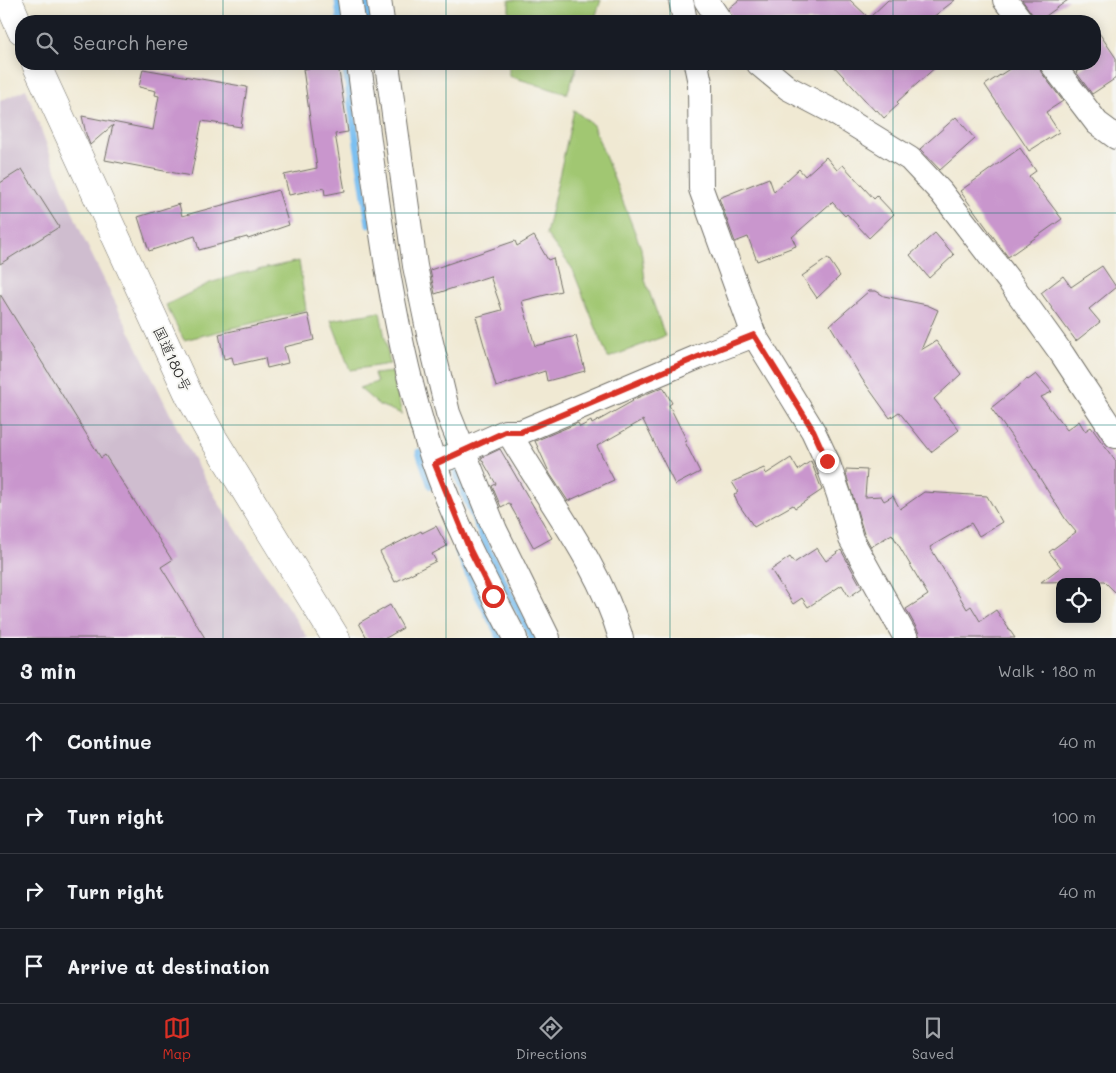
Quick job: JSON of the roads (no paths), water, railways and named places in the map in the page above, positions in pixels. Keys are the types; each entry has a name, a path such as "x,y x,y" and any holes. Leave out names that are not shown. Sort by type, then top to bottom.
{"highway":[{"path":"8,0 15,16"},
{"name":"国道180号","path":"39,70 188,395 336,638"}],"street":[{"path":"350,0 352,15"},
{"path":"379,0 381,15"},
{"path":"681,0 685,15"},
{"path":"706,0 716,15"},
{"path":"1005,0 1016,15"},
{"path":"360,70 377,206 395,316 428,445 450,457 495,530 548,638"},
{"path":"388,70 415,266 448,413 450,457 470,550 514,638"},
{"path":"697,70 700,83 701,189 754,335 813,430 830,470 851,539 906,638"},
{"path":"766,70 788,88 832,111 910,159 941,192 1010,282 1062,354 1116,436"},
{"path":"1057,70 1097,123 1116,138"},
{"path":"450,457 505,432 521,432 754,335"},
{"path":"509,432 573,533 600,581 621,638"}],"waterway":[{"path":"338,0 339,15"},
{"path":"366,0 368,15"},
{"path":"346,70 369,224"},
{"path":"419,452 431,486"},
{"path":"453,461 469,507 499,573 532,638"},
{"path":"458,551 475,590 500,638"}]}
